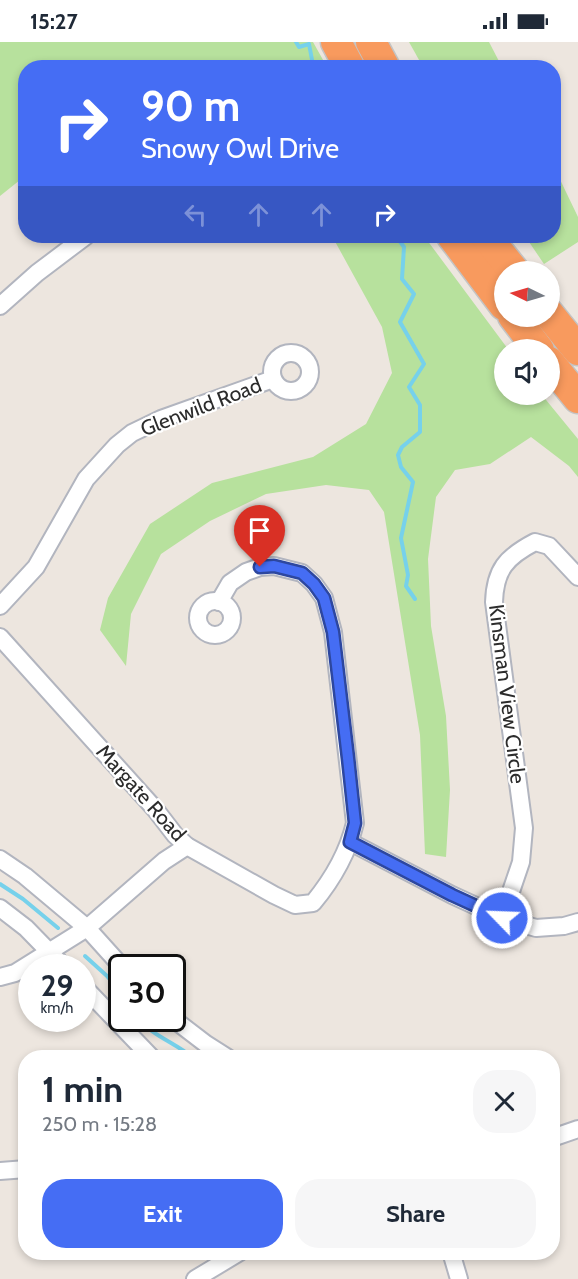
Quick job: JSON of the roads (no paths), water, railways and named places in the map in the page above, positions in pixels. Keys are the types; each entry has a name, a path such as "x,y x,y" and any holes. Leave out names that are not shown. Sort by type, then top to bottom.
{"highway":[{"path":"336,42 346,60"},
{"path":"371,42 381,60"},
{"path":"457,243 494,292"},
{"path":"492,243 506,261"},
{"path":"521,327 531,339"},
{"path":"559,327 578,350"},
{"path":"560,376 578,398"}],"street":[{"path":"0,306 37,273 77,243"},
{"name":"Glenwild Road","path":"0,606 36,567 86,479 117,445 132,433 161,419 273,379"},
{"name":"Kinsman View Circle","path":"502,918 521,862 524,828 495,602 495,586 501,568 524,548 535,542 549,546 578,577"},
{"path":"219,602 230,583 246,572 260,567 274,566 302,573 324,598 333,632 355,823 350,842 502,918 536,928 564,926 578,922"},
{"name":"Margate Road","path":"0,637 187,846 273,895 296,905 313,903 350,842"},
{"path":"0,977 15,973 87,927 164,861 187,846"},
{"path":"0,859 25,876 87,927 111,954"},
{"path":"0,908 26,928 49,952"},
{"path":"96,1000 144,1050"},
{"path":"186,1029 215,1050"},
{"path":"560,1135 578,1129"},
{"path":"0,1171 18,1170"},
{"path":"203,1277 228,1260"},
{"path":"453,1260 459,1279"}],"waterway":[{"path":"296,42 299,47 309,44 312,60"},
{"path":"401,243 404,247 402,279 414,294 400,322 424,364 409,387 420,405 420,432 402,447 398,455 401,467 413,482 401,538 408,575 406,586 415,599"},
{"path":"0,884 23,899 58,928"},
{"path":"96,966 108,977"},
{"path":"153,1032 183,1050"}]}
